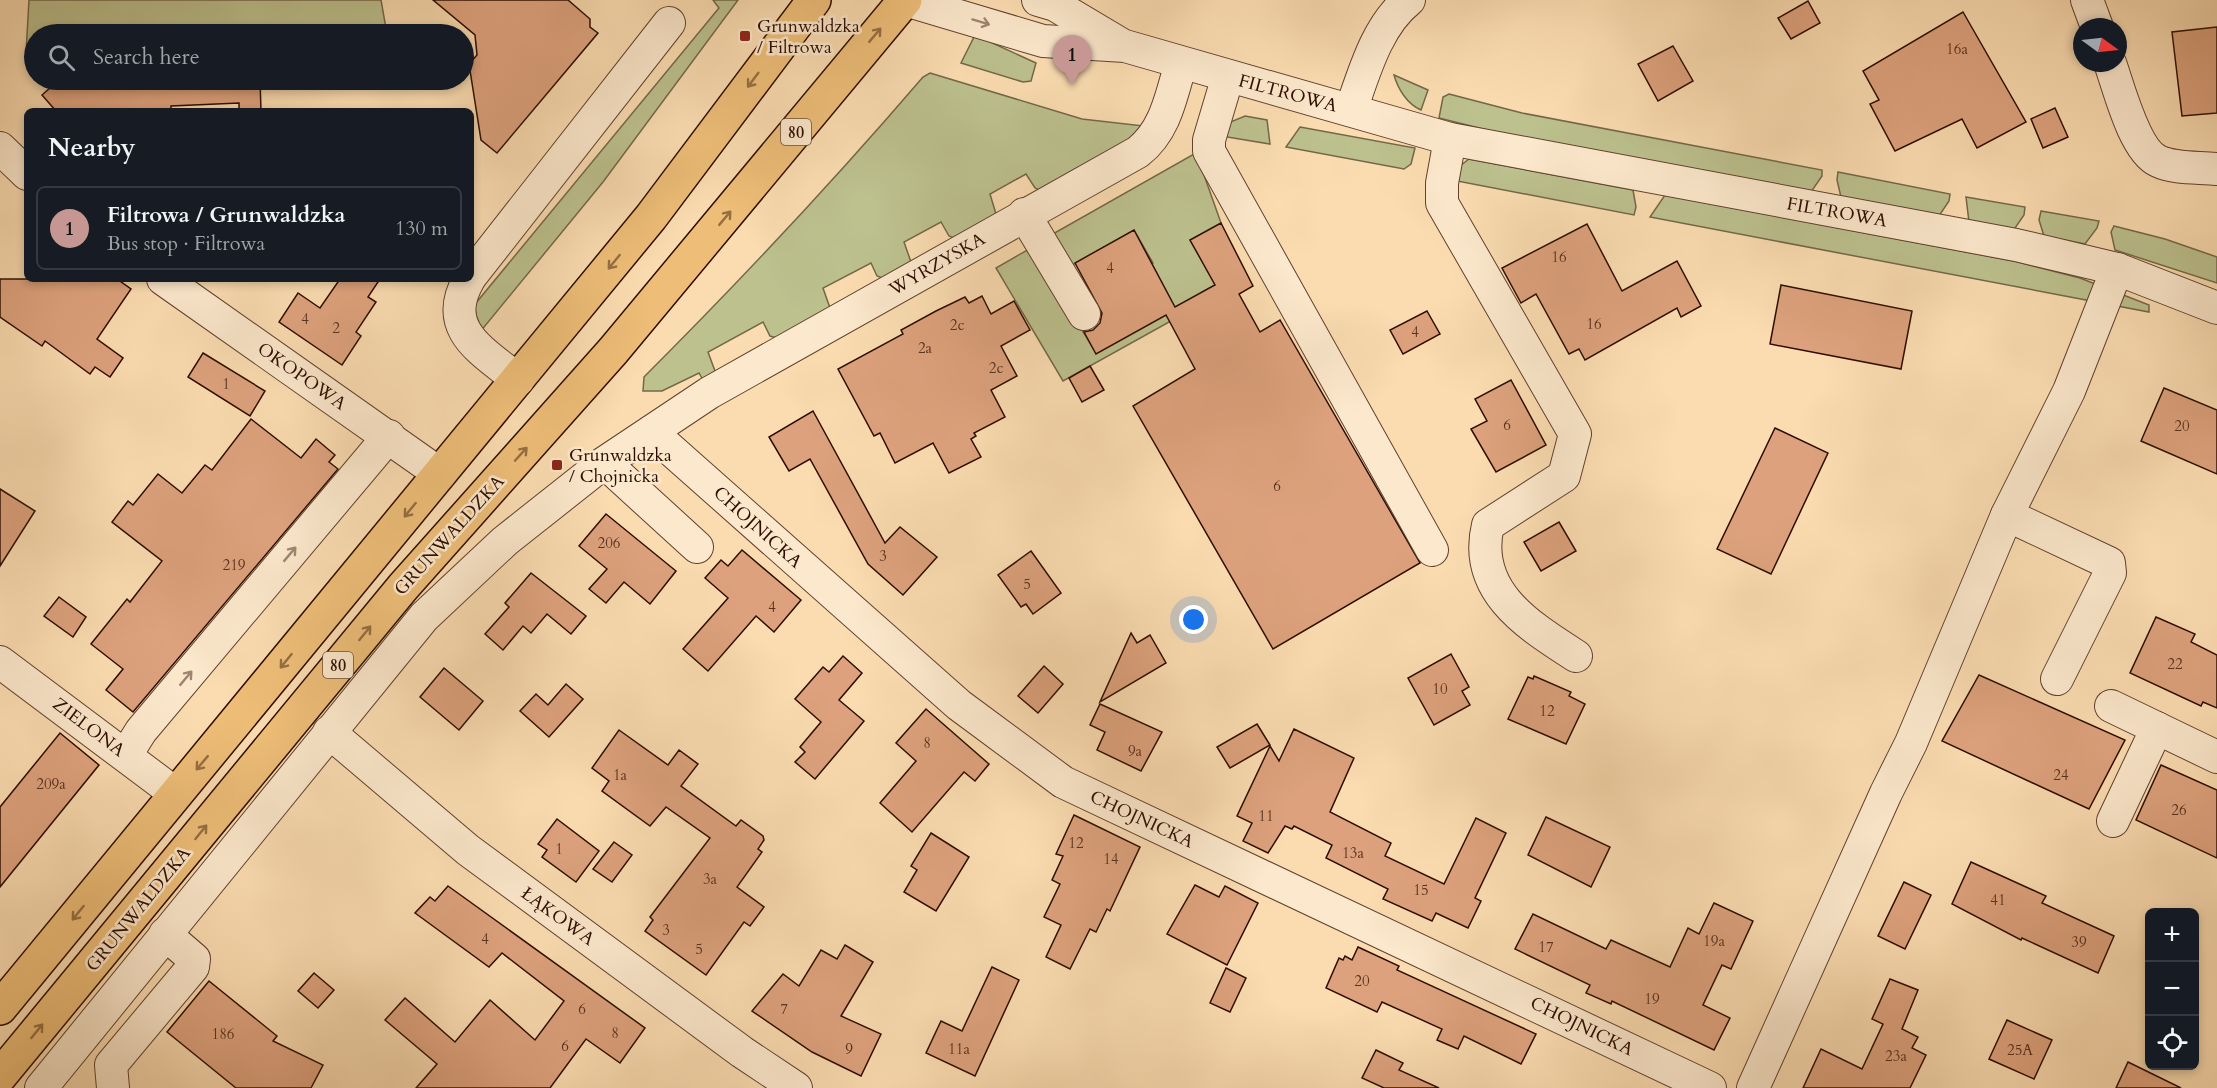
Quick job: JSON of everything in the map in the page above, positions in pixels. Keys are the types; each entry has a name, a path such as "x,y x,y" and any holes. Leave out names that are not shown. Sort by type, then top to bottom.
{"main road":[{"name":"80","path":"2,1003 651,217 814,0"},
{"name":"GRUNWALDZKA","path":"0,1076 403,587 614,351 905,0"}],"street":[{"name":"FILTROWA","path":"905,0 1043,41 1125,46"},
{"path":"1351,110 1381,38 1396,12 1409,0"},
{"path":"2087,0 2094,18"},
{"name":"FILTROWA","path":"1048,2 1125,46 1450,139 2016,245 2117,269 2217,308"},
{"path":"474,273 669,23"},
{"name":"WYRZYSKA","path":"41,1088 424,617 468,574 605,463 708,393 1138,152 1153,140 1162,125 1181,63"},
{"path":"2113,72 2136,134 2149,156 2163,163 2217,170"},
{"path":"1228,76 1209,140 1209,151 1432,550"},
{"path":"1450,139 1442,183 1442,203 1575,434 1564,476 1488,525 1483,546 1488,572 1512,611 1526,625 1576,656"},
{"path":"0,148 24,171"},
{"path":"1024,214 1084,314"},
{"path":"1753,1088 1881,803 1911,743 2007,515 2069,391 2117,269"},
{"name":"OKOPOWA","path":"167,282 440,474"},
{"path":"468,282 461,299 459,314 465,336 518,380"},
{"name":"CHOJNICKA","path":"651,432 964,710 1062,782 1710,1088"},
{"path":"126,754 141,731 389,436"},
{"path":"605,463 697,547"},
{"path":"2007,515 2109,563 2110,573 2057,679"},
{"name":"ZIELONA","path":"0,662 126,754 176,794"},
{"path":"2111,706 2217,757"},
{"path":"2113,821 2157,728"},
{"name":"ŁĄKOWA","path":"329,732 468,850 742,1052 796,1088"},
{"path":"113,1088 111,1065 193,967 194,959 165,934"}],"green space":[{"path":"29,0 381,0 385,24 28,24"},
{"path":"713,0 738,0 603,182 480,332 471,317 476,303 719,8"},
{"path":"975,35 1036,63 1031,81 1023,82 961,63"},
{"path":"930,73 1082,119 1144,126 1135,136 1039,190 1035,188 1026,174 990,194 996,214 954,238 949,236 941,222 904,242 911,262 882,278 877,276 871,263 823,288 830,308 777,338 770,336 763,322 708,352 715,371 703,380 699,373 662,391 643,391 644,377 786,230 923,77"},
{"path":"1394,75 1428,90 1421,110 1404,96"},
{"path":"1449,94 1522,113 1822,170 1822,176 1811,192 1511,136 1439,118 1443,97"},
{"path":"1245,116 1267,120 1270,144 1221,136 1228,123"},
{"path":"1300,127 1415,148 1411,164 1404,169 1286,147"},
{"path":"1194,154 1221,223 1190,240 1217,284 1202,292 1207,301 1063,381 996,268 1036,245 1069,318 1075,327 1079,325 1096,353 1153,263 1134,230 1069,267 1051,235"},
{"path":"1469,159 1633,190 1636,207 1634,215 1452,180 1460,166"},
{"path":"1838,172 1950,194 1949,201 1939,216 1841,197 1837,180"},
{"path":"1665,195 2014,261 2080,278 2149,305 2149,312 1650,217"},
{"path":"1966,197 2025,207 2024,215 2013,231 1969,222"},
{"path":"2041,211 2099,221 2097,228 2085,244 2044,236 2039,220"},
{"path":"2114,226 2165,239 2217,257 2217,283 2115,250 2111,232"}],"building":[{"path":"433,0 568,0 590,19 590,27 598,33 497,153 481,140 473,90 474,58 477,55 474,24 462,24"},
{"path":"1808,1 1820,23 1791,39 1778,18"},
{"path":"1963,12 2026,122 1977,148 1962,119 1895,151 1870,104 1879,100 1863,71"},
{"path":"2217,27 2217,113 2182,116 2172,32"},
{"path":"1673,46 1693,81 1658,101 1638,64"},
{"path":"48,90 260,90 261,108 239,108 239,103 171,106 171,108 53,108 42,95"},
{"path":"2055,108 2068,137 2043,148 2031,119"},
{"path":"1221,223 1253,286 1239,294 1260,332 1280,320 1420,563 1273,649 1133,406 1195,369 1166,315 1096,354 1084,332 1093,330 1100,323 1102,313 1075,263 1134,230 1175,307 1215,285 1190,240"},
{"path":"1587,224 1622,291 1677,261 1701,306 1681,317 1677,308 1585,360 1579,349 1569,354 1536,294 1521,303 1502,268"},
{"path":"0,279 24,279 24,282 121,282 131,289 97,339 123,358 110,377 95,367 90,374 45,341 42,346 0,317"},
{"path":"338,282 378,282 368,297 376,302 356,332 361,336 342,365 279,322 298,293 320,308"},
{"path":"1781,285 1912,311 1901,369 1770,344"},
{"path":"982,296 991,314 1014,301 1030,330 1001,346 1017,376 991,390 1005,417 974,433 976,436 971,439 981,457 949,473 933,443 895,463 880,433 874,436 838,369 903,334 901,330 936,311 965,297 969,303"},
{"path":"1427,311 1440,334 1403,354 1390,330"},
{"path":"203,353 265,391 250,416 188,377"},
{"path":"1090,366 1104,390 1082,402 1069,378"},
{"path":"1511,380 1546,445 1496,472 1471,429 1487,421 1475,399"},
{"path":"2164,388 2217,410 2217,474 2141,441"},
{"path":"813,411 885,543 900,527 937,557 903,595 868,564 810,459 789,471 769,437"},
{"path":"251,419 301,458 316,439 335,455 329,462 338,469 133,712 106,690 123,669 91,644 127,599 130,602 162,561 112,522 128,501 133,505 158,474 182,493 205,465 212,470"},
{"path":"1775,428 1828,453 1771,574 1717,549"},
{"path":"0,489 35,511 0,566"},
{"path":"606,514 676,571 650,604 624,582 606,603 589,589 607,569 579,546"},
{"path":"1559,522 1576,551 1541,571 1524,542"},
{"path":"742,550 801,600 774,632 756,616 708,671 683,649 728,598 705,578 721,560 728,566"},
{"path":"1031,551 1061,593 1033,614 1026,604 1021,607 998,575"},
{"path":"531,573 586,616 571,634 547,614 531,633 523,626 503,650 485,634 509,607 505,603"},
{"path":"59,597 86,617 73,637 44,616"},
{"path":"2156,617 2195,634 2191,642 2217,655 2217,708 2203,702 2201,706 2130,673"},
{"path":"1131,633 1137,643 1150,635 1166,663 1100,702"},
{"path":"1451,654 1469,687 1462,691 1470,705 1434,725 1408,678"},
{"path":"843,656 862,673 839,700 864,721 815,779 795,762 805,752 800,747 821,722 795,699 823,667 829,672"},
{"path":"1044,666 1063,684 1038,713 1018,696"},
{"path":"444,668 483,701 459,730 420,697"},
{"path":"1979,675 2125,740 2089,809 1942,741"},
{"path":"1534,676 1571,692 1569,696 1585,704 1566,744 1508,719 1528,677 1533,679"},
{"path":"566,684 583,699 549,737 520,711 536,694 548,705"},
{"path":"1100,704 1162,732 1141,771 1097,750 1105,732 1090,725"},
{"path":"926,709 989,764 975,781 964,772 912,832 880,803 916,761 896,743"},
{"path":"1257,724 1270,745 1230,768 1217,747"},
{"path":"1294,729 1354,758 1330,812 1391,843 1385,856 1444,884 1476,818 1506,833 1475,898 1481,901 1468,928 1436,913 1432,921 1383,899 1388,889 1326,858 1332,845 1294,826 1292,829 1285,826 1268,853 1243,841 1252,823 1237,816 1270,746 1279,761"},
{"path":"619,730 668,765 679,750 698,764 681,786 736,826 741,820 763,836 764,840 758,849 762,852 737,887 764,907 750,926 744,922 706,975 645,931 653,920 650,917 710,838 666,807 650,826 602,791 609,781 592,768"},
{"path":"60,733 99,765 0,887 0,807"},
{"path":"2161,765 2217,790 2217,858 2136,820"},
{"path":"1074,815 1140,847 1110,911 1107,909 1096,932 1090,929 1070,969 1046,957 1061,925 1044,917 1060,884 1052,880 1063,856 1056,854"},
{"path":"1546,817 1610,847 1591,887 1528,855"},
{"path":"557,819 599,851 576,882 542,857 547,850 538,844"},
{"path":"931,833 969,857 936,911 904,892 917,870 911,866"},
{"path":"614,842 632,855 612,882 593,869"},
{"path":"1971,862 2046,896 2042,903 2114,936 2098,973 2022,938 2021,940 1952,904"},
{"path":"1904,882 1931,895 1905,949 1878,936"},
{"path":"1195,885 1219,897 1225,886 1258,903 1227,965 1167,934"},
{"path":"448,886 645,1028 620,1063 586,1039 550,1088 416,1088 437,1064 385,1020 405,998 455,1042 490,1000 535,1040 564,1001 502,953 489,967 415,913 430,897 435,901"},
{"path":"1714,903 1753,921 1731,969 1722,965 1703,1005 1730,1018 1714,1050 1612,1001 1611,1004 1586,993 1590,985 1515,949 1533,914 1606,949 1611,940 1670,967 1688,928 1699,934"},
{"path":"845,945 873,962 841,1016 881,1034 861,1076 812,1052 752,1011 783,974 799,986 821,950 837,959"},
{"path":"1358,947 1399,966 1397,970 1536,1034 1521,1064 1464,1036 1458,1049 1437,1040 1442,1029 1382,1002 1377,1012 1326,988 1339,958 1343,960 1345,956 1352,960"},
{"path":"992,967 1019,980 975,1076 926,1053 941,1021 962,1031"},
{"path":"1226,968 1246,978 1230,1012 1210,1003"},
{"path":"314,973 334,990 318,1008 298,991"},
{"path":"1890,979 1918,990 1902,1029 1918,1037 1912,1048 1926,1055 1910,1088 1803,1088 1821,1049 1862,1069 1883,1024 1872,1019"},
{"path":"209,981 277,1036 273,1041 323,1065 311,1088 236,1088 167,1032"},
{"path":"2007,1020 2052,1040 2034,1079 1989,1059"},
{"path":"1376,1050 1403,1063 1399,1070 1439,1088 1384,1088 1362,1078"},
{"path":"2128,1062 2181,1088 2116,1088"}],"place":[{"name":"Grunwaldzka / Filtrowa","path":"745,36"},
{"name":"Filtrowa / Grunwaldzka","path":"1072,85"},
{"name":"Grunwaldzka / Chojnicka","path":"557,465"}]}
